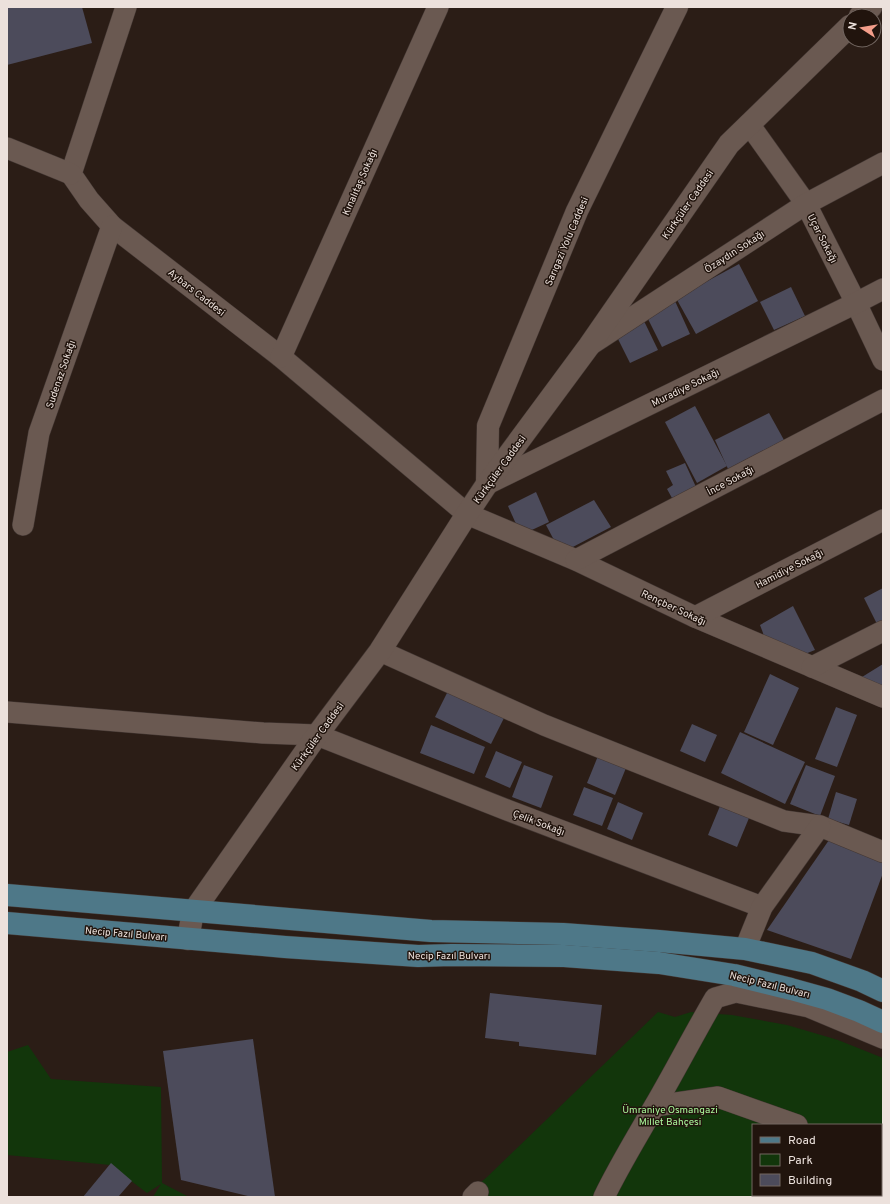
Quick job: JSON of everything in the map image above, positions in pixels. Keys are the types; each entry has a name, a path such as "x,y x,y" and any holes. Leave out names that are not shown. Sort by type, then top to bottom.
{"main road":[{"name":"Sarıgazi Yolu Caddesi","path":"487,484 488,426 577,211 677,7"},
{"name":"Kürkçüler Caddesi","path":"188,939 193,912 317,735 380,651 487,484 589,346 728,144 842,34"},
{"path":"7,895 193,912 431,930 563,934 745,949 812,963 862,981 883,991"},
{"name":"Necip Fazıl Bulvarı","path":"7,923 293,948 418,956 564,956 659,963 734,975 827,998 883,1022"}],"street":[{"path":"7,148 71,174 126,7"},
{"name":"Kınalıtaş Sokağı","path":"281,357 438,7"},
{"name":"Uçar Sokağı","path":"749,124 806,204 883,360"},
{"name":"Özaydın Sokağı","path":"589,346 806,204 883,163"},
{"name":"Aybars Caddesi","path":"71,174 89,200 112,226 281,357 467,514"},
{"name":"Sudenaz Sokağı","path":"23,526 39,433 112,226"},
{"name":"Muradiye Sokağı","path":"487,484 856,304 883,289"},
{"name":"İnce Sokağı","path":"576,560 883,400"},
{"name":"Rençber Sokağı","path":"467,514 576,560 695,617 883,697"},
{"name":"Hamidiye Sokağı","path":"695,617 883,520"},
{"path":"812,668 883,631"},
{"path":"380,651 544,725 784,821 820,826 883,852"},
{"name":"Çelik Sokağı","path":"7,712 262,733 317,735 507,810 762,907"},
{"path":"745,949 762,907 820,826"},
{"path":"604,1197 714,998 736,992 809,1007 883,1038"},
{"path":"654,1106 718,1097 794,1124"}],"green space":[{"name":"Ümraniye Osmangazi Millet Bahçesi","path":"658,1012 675,1017 691,1012 732,1015 787,1025 838,1040 883,1058 883,1197 464,1197 487,1177"},
{"path":"28,1045 51,1079 161,1087 162,1183 189,1197 153,1197 161,1184 147,1193 110,1165 7,1155 7,1052"}],"building":[{"path":"7,7 82,7 92,43 7,65"},
{"path":"739,264 758,301 696,334 676,298"},
{"path":"791,287 805,316 774,330 760,302"},
{"path":"675,301 690,334 662,347 646,315"},
{"path":"644,321 658,350 630,363 616,335"},
{"path":"695,406 727,466 697,483 665,422"},
{"path":"769,413 784,440 728,469 715,440"},
{"path":"685,463 696,487 672,498 667,489 673,485 666,471"},
{"path":"536,492 549,522 521,535 508,506"},
{"path":"594,500 611,527 569,549 555,542 546,525"},
{"path":"883,588 883,623 878,626 864,598"},
{"path":"793,606 815,650 800,656 767,644 760,625"},
{"path":"883,664 883,696 862,677"},
{"path":"770,674 799,688 773,745 744,732"},
{"path":"449,689 505,716 491,744 435,717"},
{"path":"836,707 857,715 837,767 815,759"},
{"path":"692,724 717,735 705,762 680,751"},
{"path":"431,725 485,747 474,774 420,753"},
{"path":"740,732 805,762 785,804 721,773"},
{"path":"496,751 522,762 510,788 485,777"},
{"path":"598,756 626,768 615,795 587,783"},
{"path":"524,765 553,776 541,808 512,797"},
{"path":"806,765 835,776 820,816 790,804"},
{"path":"584,787 613,798 602,826 573,815"},
{"path":"836,792 857,799 849,825 828,819"},
{"path":"618,802 643,813 632,840 607,829"},
{"path":"720,806 749,818 737,847 708,835"},
{"path":"829,840 883,863 883,873 851,959 767,930"},
{"path":"490,993 602,1005 596,1055 519,1046 519,1042 485,1038"},
{"path":"253,1039 275,1197 252,1197 181,1180 163,1051"},
{"path":"111,1163 132,1181 118,1197 83,1197"}]}
